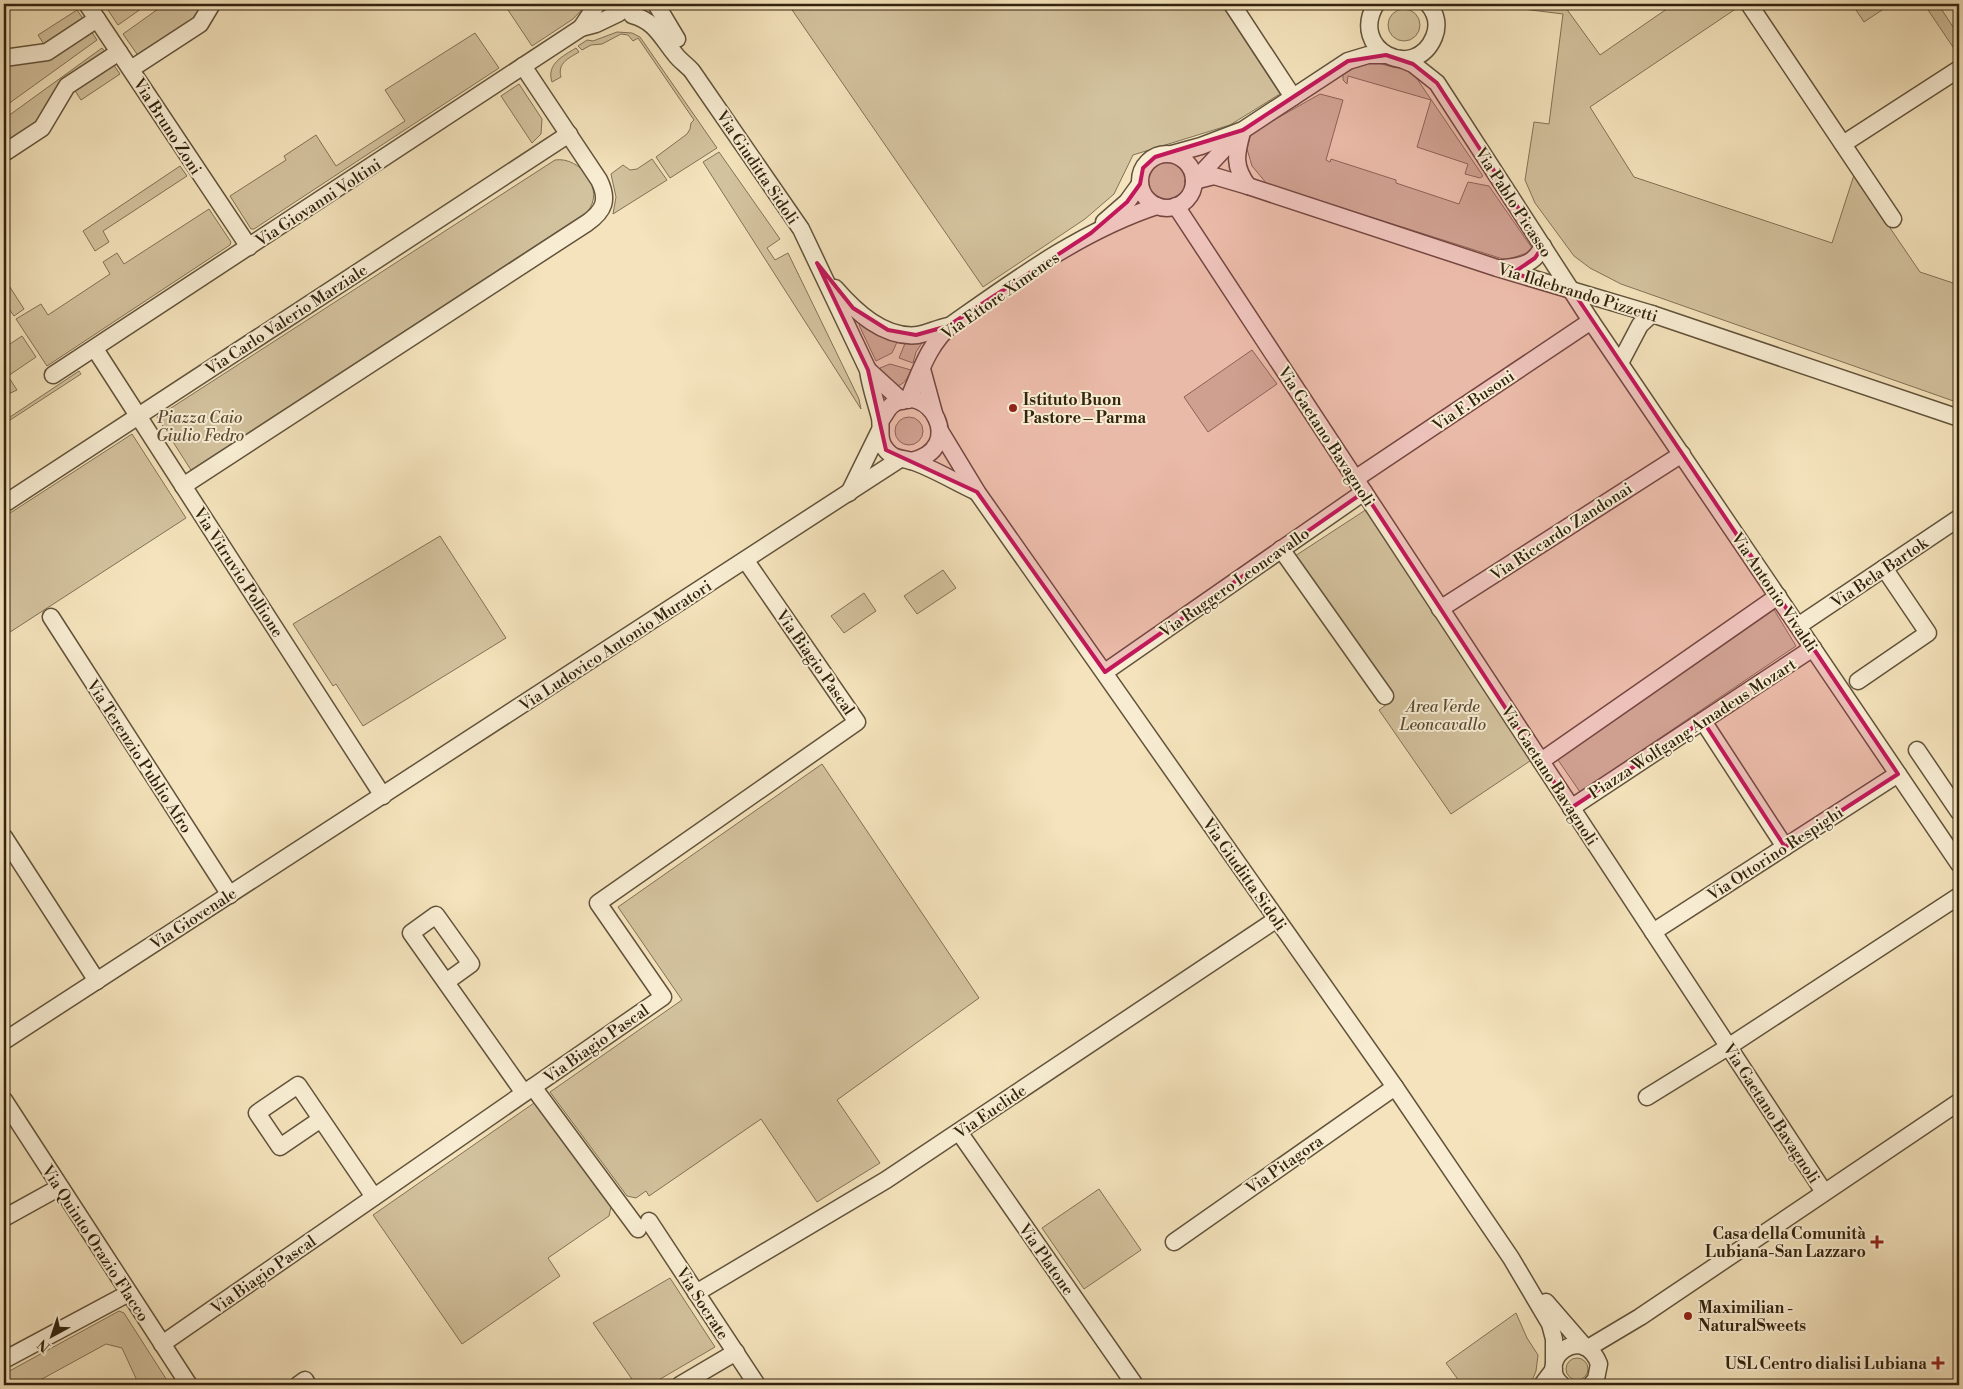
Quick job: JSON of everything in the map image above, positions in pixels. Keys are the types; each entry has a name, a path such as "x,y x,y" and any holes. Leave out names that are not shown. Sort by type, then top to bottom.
{"street":[{"name":"Via Bruno Zoni","path":"87,4 249,247"},
{"path":"131,70 200,24 212,4"},
{"name":"Via Giovanni Voltini","path":"581,28 597,4"},
{"path":"619,10 642,12 651,4"},
{"name":"Via Giuditta Sidoli","path":"656,4 687,54 694,74"},
{"path":"1232,4 1293,97"},
{"name":"Via Pablo Picasso","path":"1430,4 1436,23 1436,33 1432,42 1433,63 1437,83"},
{"path":"1749,4 1893,219"},
{"name":"Via Giovanni Voltini","path":"53,375 581,28 596,24 619,10"},
{"name":"Via Giuditta Sidoli","path":"619,10 646,20 656,27 675,54 694,74 796,222 868,370 880,426 881,442 886,450 977,492"},
{"name":"Via Ettore Ximenes","path":"1348,61 1360,46 1372,12"},
{"name":"Via Pablo Picasso","path":"1372,12 1374,44 1394,57 1413,64 1437,83 1592,321"},
{"path":"4,58 47,52 98,19"},
{"path":"1394,57 1419,55 1432,42"},
{"path":"4,153 42,128 67,86 120,52"},
{"name":"Via Ettore Ximenes","path":"905,400 932,346 944,331 1036,267 1091,233 1127,202 1140,184 1140,176 1148,162 1155,156 1172,154 1201,146 1243,130 1348,61 1368,55 1394,57"},
{"path":"183,486 594,218 604,202 602,185 523,66"},
{"path":"1843,144 1959,69"},
{"path":"1243,130 1236,151 1240,174 1248,186"},
{"name":"Via Ettore Ximenes","path":"1091,233 1157,206 1170,208 1187,199 1194,187 1194,181 1243,130"},
{"name":"Via Carlo Valerio Marziale","path":"4,504 569,134"},
{"path":"1172,154 1190,166 1194,181"},
{"name":"Via Ildebrando Pizzetti","path":"1194,181 1214,176 1248,186 1497,268 1652,314 1959,418"},
{"path":"1140,184 1146,197 1157,206"},
{"name":"Via Gaetano Bavagnoli","path":"1176,206 1824,1192"},
{"path":"1497,268 1522,266 1535,258 1543,246"},
{"name":"Via Giuditta Sidoli","path":"817,263 829,282 853,308 888,330 916,335 954,323"},
{"path":"1620,363 1640,325 1652,314"},
{"name":"Via F. Busoni","path":"1360,485 1592,321"},
{"name":"Via Antonio Vivaldi","path":"1592,321 1959,864"},
{"name":"Via Vitruvio Pollione","path":"95,349 383,796"},
{"path":"922,369 934,413"},
{"name":"Via Giuditta Sidoli","path":"868,370 905,400 927,405 934,413 939,421 940,431 977,492 1105,672 1511,1258 1550,1324 1554,1339 1555,1376 1562,1385"},
{"path":"848,495 880,426 892,405 905,400"},
{"path":"905,460 927,455 935,448 940,431"},
{"name":"Via Riccardo Zandonai","path":"1440,609 1682,454"},
{"name":"Via Ludovico Antonio Muratori","path":"383,796 905,460"},
{"name":"Via Ruggero Leoncavallo","path":"1105,672 1282,549 1360,485"},
{"name":"Via Bela Bartok","path":"1798,626 1959,518"},
{"path":"1282,549 1385,696"},
{"name":"Via Biagio Pascal","path":"162,1344 663,997 598,903 858,722 746,561"},
{"path":"1858,681 1928,633 1884,568"},
{"path":"1541,761 1778,596"},
{"name":"Via Terenzio Publio Afro","path":"51,617 230,895"},
{"name":"Piazza Wolfgang Amadeus Mozart","path":"1571,808 1813,648"},
{"path":"1703,721 1785,847"},
{"path":"1917,750 1959,812"},
{"name":"Via Ottorino Respighi","path":"1653,932 1898,774"},
{"name":"Via Giovenale","path":"4,1041 383,796"},
{"path":"4,837 97,981"},
{"path":"1647,1097 1728,1047 1959,896"},
{"name":"Via Euclide","path":"696,1293 886,1180 1277,919"},
{"name":"Via Socrate","path":"446,982 529,1090 643,1225 696,1293 757,1385"},
{"name":"Via Pitagora","path":"1174,1242 1394,1087"},
{"name":"Via Quinto Orazio Flacco","path":"4,1100 189,1385"},
{"path":"1542,1385 1563,1350 1577,1345 1586,1347 1640,1317 1959,1102"},
{"path":"321,1119 374,1197"},
{"name":"Via Platone","path":"959,1132 1135,1385"},
{"path":"4,1218 60,1187"},
{"name":"Via Giuditta Sidoli","path":"1511,1258 1596,1357 1604,1385"},
{"path":"4,1360 129,1293"},
{"path":"1591,1385 1599,1372 1599,1363 1640,1317"},
{"path":"680,1385 736,1352"},
{"path":"298,1385 305,1380 308,1385"}],"highlighted area":[{"path":"1386,55 1413,64 1437,83 1543,246 1535,258 1513,273 1572,290 1898,774 1785,847 1703,721 1571,808 1364,492 1105,672 977,492 886,450 868,370 817,263 853,308 888,330 916,335 948,326 1091,233 1127,202 1140,184 1143,168 1155,157 1243,130 1348,61"}],"green space":[{"path":"104,4 148,4 118,25"},
{"path":"165,4 203,4 194,20 139,57 123,34"},
{"path":"504,4 587,4 573,19 532,46"},
{"path":"788,4 1221,4 1280,94 1230,125 1133,155 1114,194 1085,219 983,287"},
{"path":"1516,4 1563,4 1600,55 1674,4 1739,4 1740,6 1590,107 1634,177 1832,243 1854,175 1920,272 1959,285 1959,403 1621,284 1590,268 1574,256 1535,203 1525,180 1534,122 1549,124 1563,14 1515,8"},
{"path":"1852,4 1891,4 1864,22"},
{"path":"1924,4 1938,4 1959,36 1959,56"},
{"path":"1404,9 1410,10 1415,14 1419,19 1419,31 1415,36 1410,40 1404,41 1398,40 1393,36 1389,31 1388,25 1389,19 1393,14 1398,10"},
{"path":"77,10 84,20 45,46 38,35"},
{"path":"91,31 97,40 4,107 4,65"},
{"path":"617,32 632,33 640,37 717,148 670,178 656,157 687,134 694,120 638,38 633,41 628,35 621,34 602,44 591,45 582,50 578,46 587,40 593,41"},
{"path":"475,33 499,68 254,229 251,229 230,196 286,160 284,156 316,135 336,166 405,121 385,90"},
{"path":"102,48 106,53 38,122 4,145 4,119"},
{"path":"576,48 579,52 571,56 562,65 561,77 552,82 551,70 554,65"},
{"path":"1367,61 1392,67 1409,67 1483,176 1480,178 1465,174 1468,164 1417,147 1431,100 1348,76 1347,84 1343,80 1343,74"},
{"path":"113,64 120,74 81,100 74,89"},
{"path":"519,84 542,119 541,134 532,143 501,96"},
{"path":"1320,94 1343,100 1326,160 1330,162 1331,159 1396,180 1396,183 1459,204 1468,182 1489,186 1532,248 1527,253 1506,260 1267,184 1252,166 1247,149 1251,133"},
{"path":"719,152 780,239 767,248 775,260 788,253 859,399 861,409 703,162"},
{"path":"652,159 667,180 613,214 616,197 611,174 623,165 630,170 637,169"},
{"name":"Piazza Caio Giulio Fedro","path":"555,160 565,160 574,163 588,177 594,194 592,204 587,212 191,470 157,417"},
{"path":"1168,161 1182,167 1188,181 1182,195 1168,201 1154,195 1148,181 1154,167"},
{"path":"180,166 187,176 103,231 109,242 95,251 83,231"},
{"path":"209,209 231,242 230,245 47,366 16,319 41,304 48,315 110,274 103,262 117,253 124,264"},
{"path":"6,281 24,309 14,316 9,309 4,313 4,283"},
{"path":"860,323 898,340 892,353 876,361 859,325"},
{"path":"22,336 36,357 8,376 17,390 4,396 4,384 7,382 4,377 4,348"},
{"path":"924,340 916,352 913,363 899,358 906,341"},
{"path":"1252,350 1277,384 1208,432 1184,397"},
{"path":"890,364 911,370 902,384 896,386 886,379 880,368"},
{"path":"79,371 81,374 4,424 4,421"},
{"path":"909,417 919,421 923,431 919,441 909,445 899,441 895,431 899,421"},
{"path":"132,434 186,518 4,636 4,517"},
{"name":"Area Verde Leoncavallo","path":"1367,509 1533,759 1451,814 1379,710 1394,699 1295,556"},
{"path":"440,536 506,638 363,726 336,684 333,686 293,624"},
{"path":"943,570 956,588 917,614 904,596"},
{"path":"864,593 876,611 844,633 831,616"},
{"path":"1773,608 1796,646 1580,792 1556,757"},
{"path":"822,764 979,998 837,1100 880,1163 817,1202 761,1119 649,1196 646,1191 636,1198 627,1196 550,1092 682,1000 618,907"},
{"path":"534,1103 611,1207 609,1216 548,1258 560,1276 462,1344 373,1215"},
{"path":"1099,1189 1141,1250 1084,1289 1042,1228"},
{"path":"670,1278 715,1347 650,1385 636,1385 593,1323"},
{"path":"119,1311 124,1313 170,1385 139,1385 122,1348 106,1344 31,1385 9,1379 4,1382 4,1374"},
{"path":"1516,1313 1527,1338 1538,1355 1536,1371 1531,1383 1528,1385 1462,1385 1446,1363"},
{"path":"1577,1358 1585,1361 1588,1369 1585,1377 1577,1380 1569,1377 1566,1369 1569,1361"}],"place":[{"name":"Istituto Buon Pastore – Parma","path":"1013,408"},
{"name":"Casa della Comunità Lubiana-San Lazzaro","path":"1877,1242"},
{"name":"Maximilian - NaturalSweets","path":"1688,1316"},
{"name":"USL Centro dialisi Lubiana","path":"1938,1363"}]}
